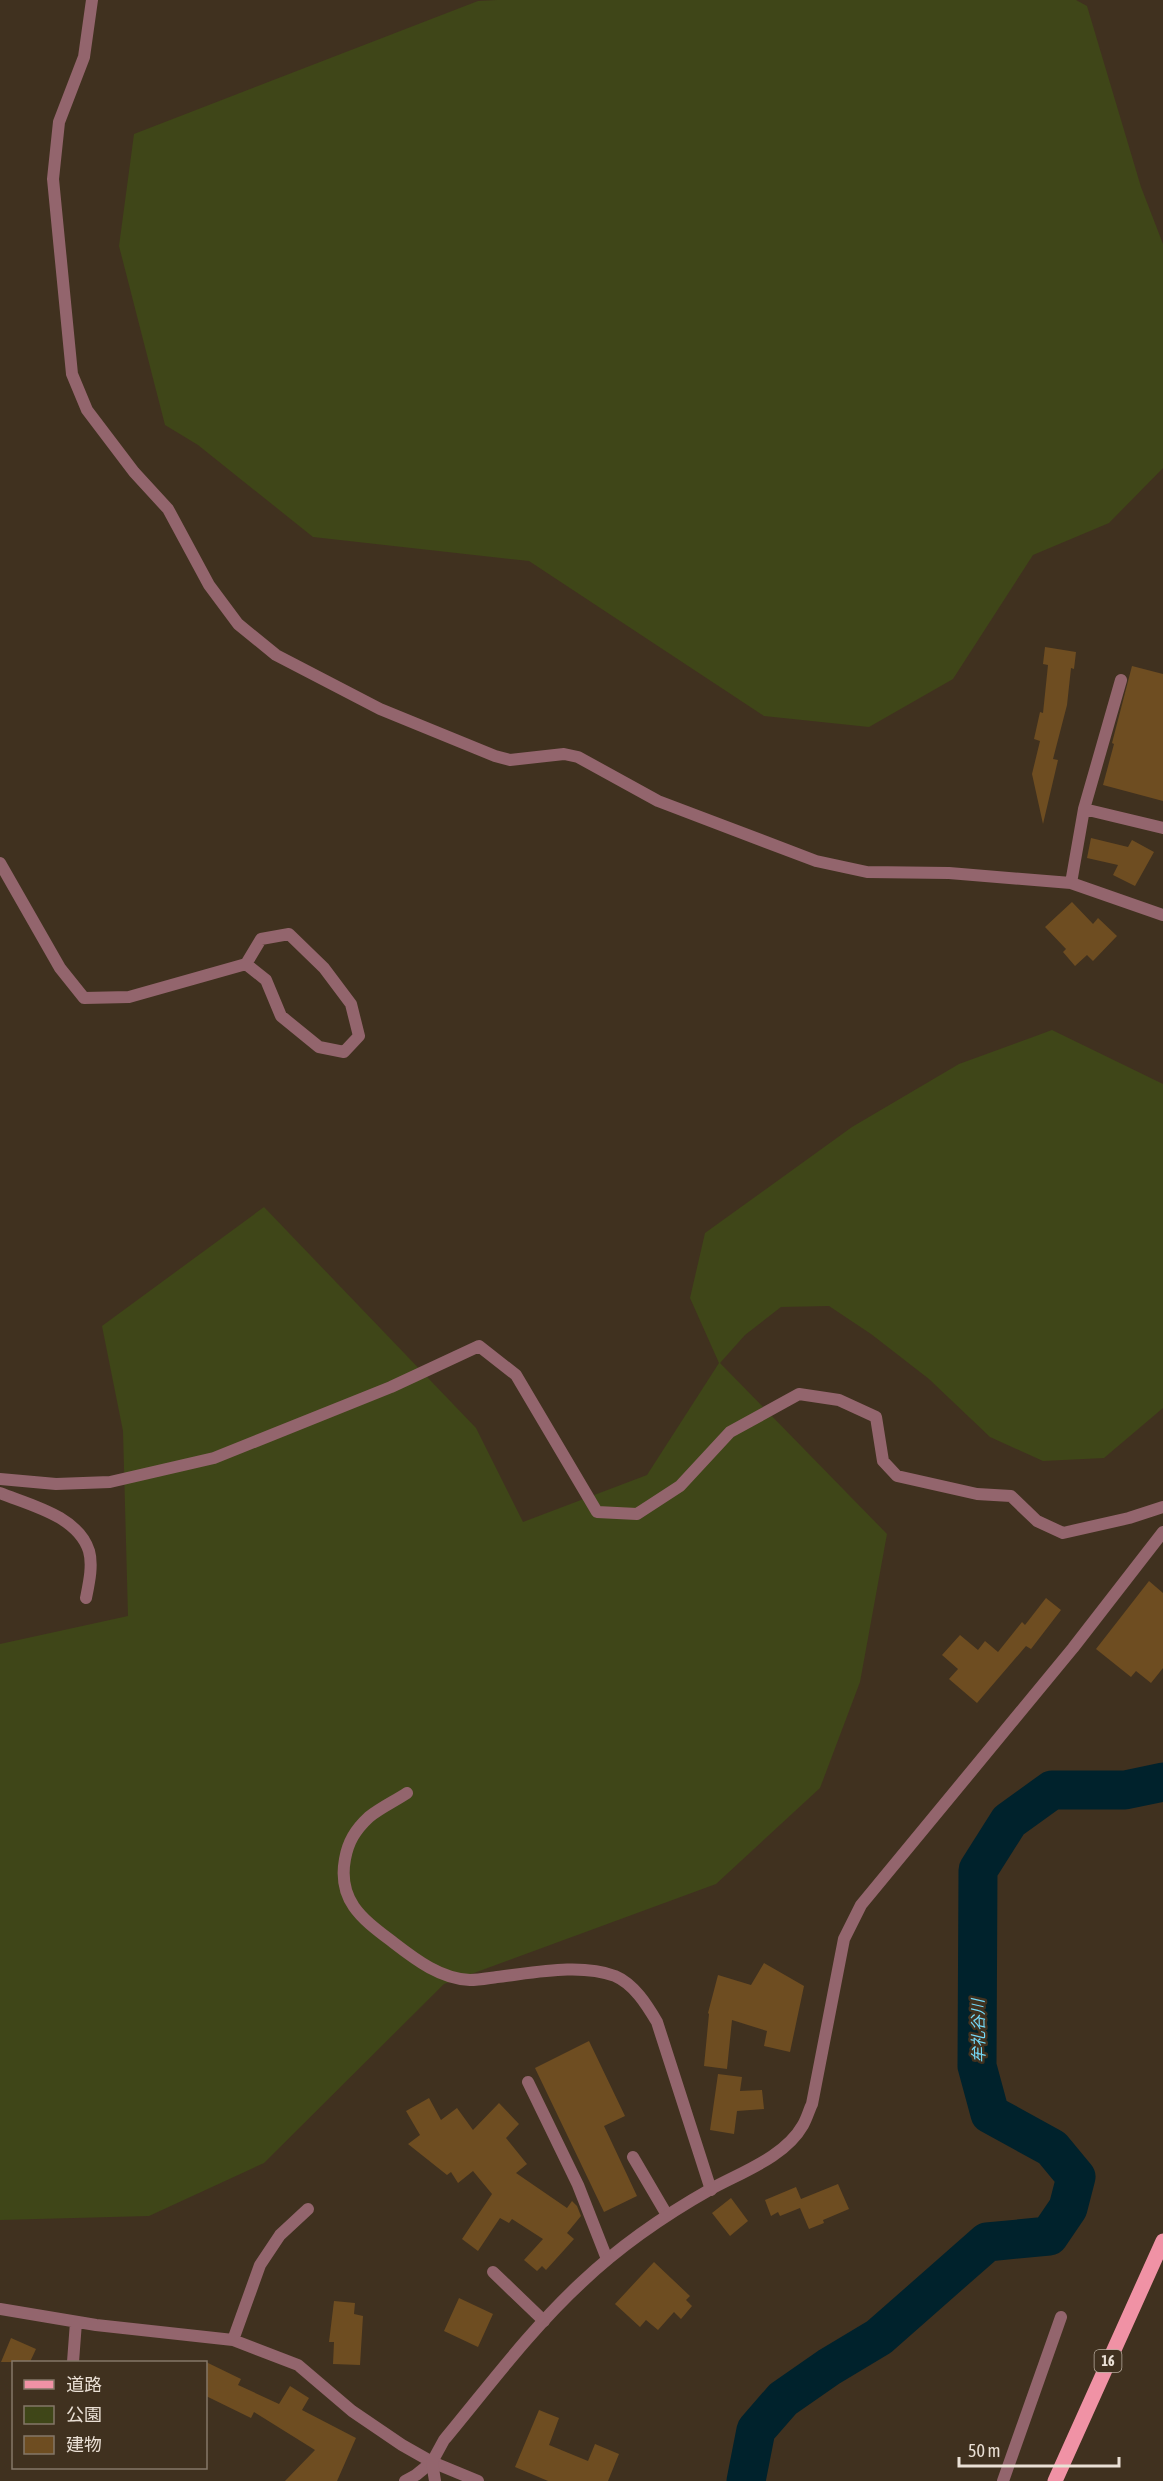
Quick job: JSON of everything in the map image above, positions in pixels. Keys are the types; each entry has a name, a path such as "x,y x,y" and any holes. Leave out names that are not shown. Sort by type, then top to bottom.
{"main road":[{"name":"16","path":"1055,2481 1163,2241"}],"street":[{"path":"92,0 84,57 59,122 53,179 72,374 87,410 134,472 168,509 209,585 238,624 276,655 307,672 380,709 467,746 510,760 564,754 578,757 658,801 816,861 867,873 949,873 1071,883 1163,915"},
{"path":"1071,883 1084,809 1121,680"},
{"path":"1084,809 1163,828"},
{"path":"0,863 60,968 84,998 129,998 246,963 261,939 289,934 324,968 351,1004 359,1036 344,1052 319,1047 281,1016 266,980 246,963"},
{"path":"0,1479 56,1484 110,1482 214,1458 391,1387 479,1346 516,1375 597,1512 637,1514 680,1486 730,1432 799,1394 839,1400 876,1417 883,1461 897,1476 977,1494 1011,1496 1037,1521 1063,1533 1129,1518 1163,1507"},
{"path":"0,1492 62,1519 81,1537 89,1552 90,1578 87,1598"},
{"path":"405,2481 432,2462 444,2440 544,2321 580,2283 607,2259 668,2215 771,2157 790,2141 803,2125 812,2104 844,1939 861,1905 1073,1647 1163,1532"},
{"path":"407,1793 368,1818 348,1842 343,1869 345,1893 364,1920 412,1957 439,1973 470,1980 522,1974 592,1971 616,1976 633,1989 657,2022 711,2190"},
{"path":"528,2082 579,2185 607,2259"},
{"path":"633,2157 668,2215"},
{"path":"233,2340 260,2265 280,2235 308,2209"},
{"path":"493,2272 544,2321"},
{"path":"0,2309 76,2322 233,2340 298,2365 352,2410 432,2462 478,2481"},
{"path":"1003,2481 1061,2317"},
{"path":"73,2361 76,2322"},
{"path":"432,2462 435,2481"}],"green space":[{"path":"1076,0 1087,6 1141,187 1163,244 1163,468 1109,523 1033,555 953,679 869,727 764,716 529,561 313,537 198,445 165,425 119,246 134,134 478,1"},
{"path":"1052,1030 1163,1084 1163,1408 1104,1458 1043,1461 990,1437 929,1379 871,1334 829,1306 781,1307 745,1335 720,1363 887,1534 860,1682 820,1788 716,1884 444,1984 264,2163 149,2216 0,2220 0,1644 128,1616 123,1431 102,1326 264,1207 476,1428 523,1522 647,1475 719,1363 690,1298 705,1233 852,1127 959,1064"}],"building":[{"path":"1045,647 1076,652 1074,669 1071,668 1067,705 1053,759 1058,760 1043,824 1032,774 1040,741 1034,739 1040,712 1043,713 1048,665 1043,664"},
{"path":"1132,666 1163,674 1163,801 1103,785"},
{"path":"1091,838 1128,847 1132,840 1154,852 1135,886 1113,875 1118,865 1087,858"},
{"path":"1072,902 1093,924 1098,918 1117,936 1093,961 1087,955 1075,966 1063,952 1066,949 1045,927"},
{"path":"1149,1581 1163,1593 1163,1668 1151,1683 1136,1671 1131,1677 1096,1649"},
{"path":"1046,1598 1061,1610 1031,1649 1026,1646 977,1703 949,1679 958,1669 942,1655 960,1635 978,1650 985,1641 998,1652 1022,1622 1025,1625"},
{"path":"764,1963 804,1986 790,2052 764,2046 767,2031 732,2020 727,2069 704,2066 708,2013 718,1975 751,1985"},
{"path":"589,2041 625,2116 604,2126 637,2196 604,2212 535,2068"},
{"path":"718,2074 742,2077 740,2091 762,2090 764,2109 737,2111 734,2134 710,2130"},
{"path":"429,2098 441,2120 457,2108 473,2130 499,2103 519,2124 506,2138 527,2164 516,2173 567,2208 572,2201 577,2206 581,2216 567,2233 574,2239 546,2270 542,2266 537,2271 524,2260 543,2239 512,2219 509,2223 500,2218 478,2251 462,2239 492,2194 473,2171 458,2183 451,2172 447,2175 408,2144 420,2135 406,2111"},
{"path":"838,2184 849,2209 809,2229 800,2208 780,2216 778,2212 771,2216 765,2200 796,2187 801,2199"},
{"path":"731,2198 748,2221 730,2236 712,2213"},
{"path":"654,2262 690,2296 686,2300 692,2306 681,2319 674,2312 658,2330 646,2320 640,2327 615,2304"},
{"path":"459,2298 493,2314 478,2347 444,2331"},
{"path":"334,2301 355,2303 354,2314 363,2316 360,2365 333,2364 334,2342 329,2342"},
{"path":"11,2338 36,2349 30,2361 1,2362"},
{"path":"207,2362 241,2379 238,2385 279,2404 290,2386 309,2398 302,2410 356,2438 337,2481 285,2481 315,2450 254,2412 251,2418 207,2396"},
{"path":"539,2410 559,2418 549,2445 588,2461 595,2444 619,2454 608,2481 548,2481 515,2467"}],"waterway":[{"name":"牟礼谷川","path":"746,2481 756,2430 783,2399 829,2367 879,2337 987,2242 1049,2236 1068,2208 1076,2177 1052,2148 990,2114 977,2066 978,1870 1009,1821 1052,1790 1125,1790 1163,1782"}]}
